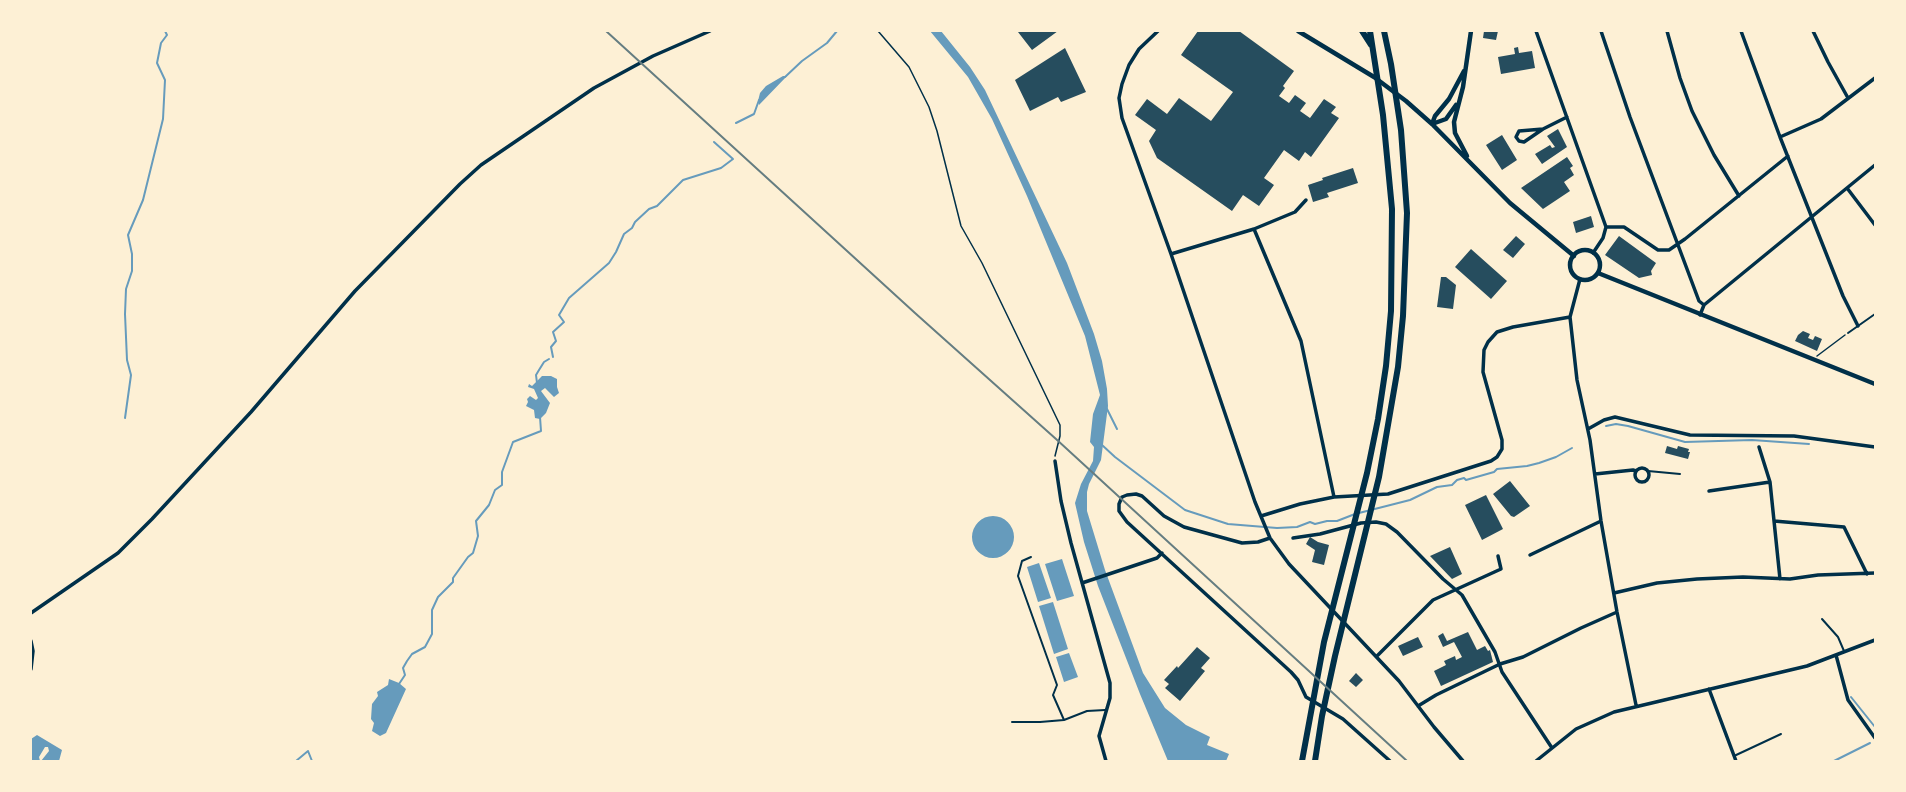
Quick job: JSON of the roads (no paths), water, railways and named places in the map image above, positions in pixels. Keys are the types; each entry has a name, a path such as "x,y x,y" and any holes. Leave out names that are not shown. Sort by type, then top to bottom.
{"highway":[{"path":"1362,31 1372,46"},
{"path":"1302,760 1324,642 1366,473 1385,374 1391,311 1392,209 1383,114 1370,31"},
{"path":"1315,761 1322,716 1335,656 1378,477 1398,367 1403,316 1407,213 1401,130 1391,64 1384,31"}],"street":[{"path":"31,613 118,553 148,523 251,412 355,291 460,184 482,165 527,132 594,88 653,56 710,31"},
{"path":"1158,31 1139,49 1129,64 1122,84 1120,98 1122,118 1171,254 1262,518 1270,536 1289,564 1307,585 1377,656 1463,761"},
{"path":"1298,31 1374,77 1406,101 1432,124 1510,203 1574,256"},
{"path":"1471,31 1463,87 1454,122 1455,133 1472,164"},
{"path":"1536,31 1606,227 1603,238 1593,253"},
{"path":"1601,31 1630,117 1699,301 1704,305"},
{"path":"1667,31 1680,78 1692,111 1714,155 1739,196"},
{"path":"1741,31 1780,137 1843,296 1858,326"},
{"path":"1813,31 1848,98"},
{"path":"1432,124 1435,116 1452,94 1466,67"},
{"path":"1780,137 1821,119 1875,78"},
{"path":"1432,124 1446,119 1458,102"},
{"path":"1542,129 1519,131 1516,137 1518,141 1524,142 1542,129 1567,117"},
{"path":"1606,227 1624,227 1658,250 1669,250 1788,156"},
{"path":"1700,314 1704,305 1875,165"},
{"path":"1847,188 1875,225"},
{"path":"1171,254 1254,229 1295,212 1306,200"},
{"path":"1254,229 1301,341 1334,497"},
{"path":"1586,250 1593,253 1599,260 1600,266 1598,272 1588,280 1580,279 1573,274 1571,270 1571,261 1574,256 1581,251 1586,250"},
{"path":"1598,272 1875,384"},
{"path":"1580,279 1570,317 1577,380 1588,429 1601,521 1636,706"},
{"path":"1262,518 1300,504 1334,497 1388,494 1491,461 1502,449 1502,440 1484,372 1483,354 1488,342 1497,332 1513,327 1570,317"},
{"path":"1588,429 1604,420 1615,417 1690,435 1794,436 1875,447"},
{"path":"1760,447 1770,482 1780,579"},
{"path":"1055,461 1061,501 1110,683 1110,698 1105,710 1099,736 1106,761"},
{"path":"1595,474 1633,470 1636,471 1642,468 1648,471 1649,478 1646,481 1641,482 1635,478 1636,471"},
{"path":"1709,491 1770,482"},
{"path":"1270,536 1258,542 1242,543 1174,523 1142,496 1131,494 1122,497 1119,506 1122,515 1291,672 1298,680 1306,697 1343,719 1390,761"},
{"path":"1530,555 1601,521"},
{"path":"1774,521 1844,527 1867,574"},
{"path":"1293,538 1320,534 1361,523 1376,522 1386,524 1410,544 1454,589 1462,595 1495,652 1502,672 1552,748"},
{"path":"1082,583 1156,558 1162,553"},
{"path":"1377,656 1433,600 1500,569 1498,556"},
{"path":"1614,593 1657,583 1697,579 1743,577 1780,579 1875,573"},
{"path":"1418,706 1436,695 1500,664 1523,657 1617,612"},
{"path":"1536,761 1581,726 1614,712 1807,666 1875,640"},
{"path":"31,641 33,651 31,669"},
{"path":"1836,655 1848,700 1875,738"},
{"path":"1709,689 1736,761"}],"lane":[{"path":"1848,333 1875,314"},
{"path":"1648,471 1680,474"},
{"path":"1031,557 1022,561 1018,576 1057,684 1053,695 1064,720"},
{"path":"1822,619 1838,637 1844,651"},
{"path":"1012,722 1064,720 1087,712 1105,710"},
{"path":"1734,756 1781,734"}],"water":[{"path":"930,31 941,31 970,67 985,90 1067,263 1094,334 1102,361 1107,389 1108,406 1101,460 1089,484 1087,492 1087,511 1105,570 1143,673 1165,708 1186,725 1210,737 1207,745 1229,754 1226,761 1168,761 1140,694 1098,586 1084,542 1075,503 1081,484 1093,461 1094,447 1090,442 1093,414 1100,395 1085,336 1027,196 992,119 968,77"},
{"path":"783,76 787,76 759,105 758,101 760,93 766,86"},
{"path":"542,376 551,376 557,379 559,393 554,397 545,388 541,391 550,403 546,413 540,419 535,418 534,410 526,406 528,402 527,399 530,396 536,400 538,398 534,389 528,387 529,384 532,386"},
{"path":"993,516 1008,522 1014,537 1008,552 993,558 978,552 972,537 978,522"},
{"path":"1062,559 1074,596 1057,601 1045,564"},
{"path":"1039,563 1051,598 1038,602 1027,567"},
{"path":"1053,602 1068,649 1054,654 1039,606"},
{"path":"1069,653 1078,677 1064,682 1056,657"},
{"path":"389,679 399,683 406,689 386,733 380,736 372,731 374,723 371,719 372,704 378,696 377,692 388,685"},
{"path":"37,735 62,750 59,761 41,761 49,751 48,747 45,747 39,757 40,761 31,761 31,739"}],"waterway":[{"path":"125,418 131,375 127,360 125,314 126,289 132,271 132,254 128,235 143,200 163,119 165,80 157,63 161,43 167,35 165,31"},
{"path":"785,77 802,61 827,43 837,31"},
{"path":"736,123 754,114 759,100"},
{"path":"553,357 551,347 556,341 553,332 564,322 559,315 569,298 609,263 624,234 632,228 635,222 649,209 657,206 683,180 721,168 733,159 714,142"},
{"path":"537,383 536,375 544,362 549,359"},
{"path":"1106,407 1117,429"},
{"path":"399,684 405,675 403,668 407,661 412,654 425,647 432,634 432,610 438,597 453,582 453,578 468,557 473,553 478,536 476,521 489,505 495,490 502,485 502,472 513,442 541,431 540,417"},
{"path":"1606,426 1616,424 1628,426 1685,442 1752,440 1809,444"},
{"path":"1102,445 1115,457 1185,510 1228,524 1277,528 1297,527 1310,522 1315,524 1327,521 1337,521 1355,514"},
{"path":"1359,513 1410,500 1437,487 1452,485 1457,480 1464,478 1466,480 1494,472 1497,469 1527,466 1539,463 1556,457 1572,448"},
{"path":"1851,697 1875,727"},
{"path":"1834,761 1870,743"},
{"path":"296,761 308,751 312,761"}],"railway":[{"path":"606,31 915,313 1056,439 1407,761"}]}
